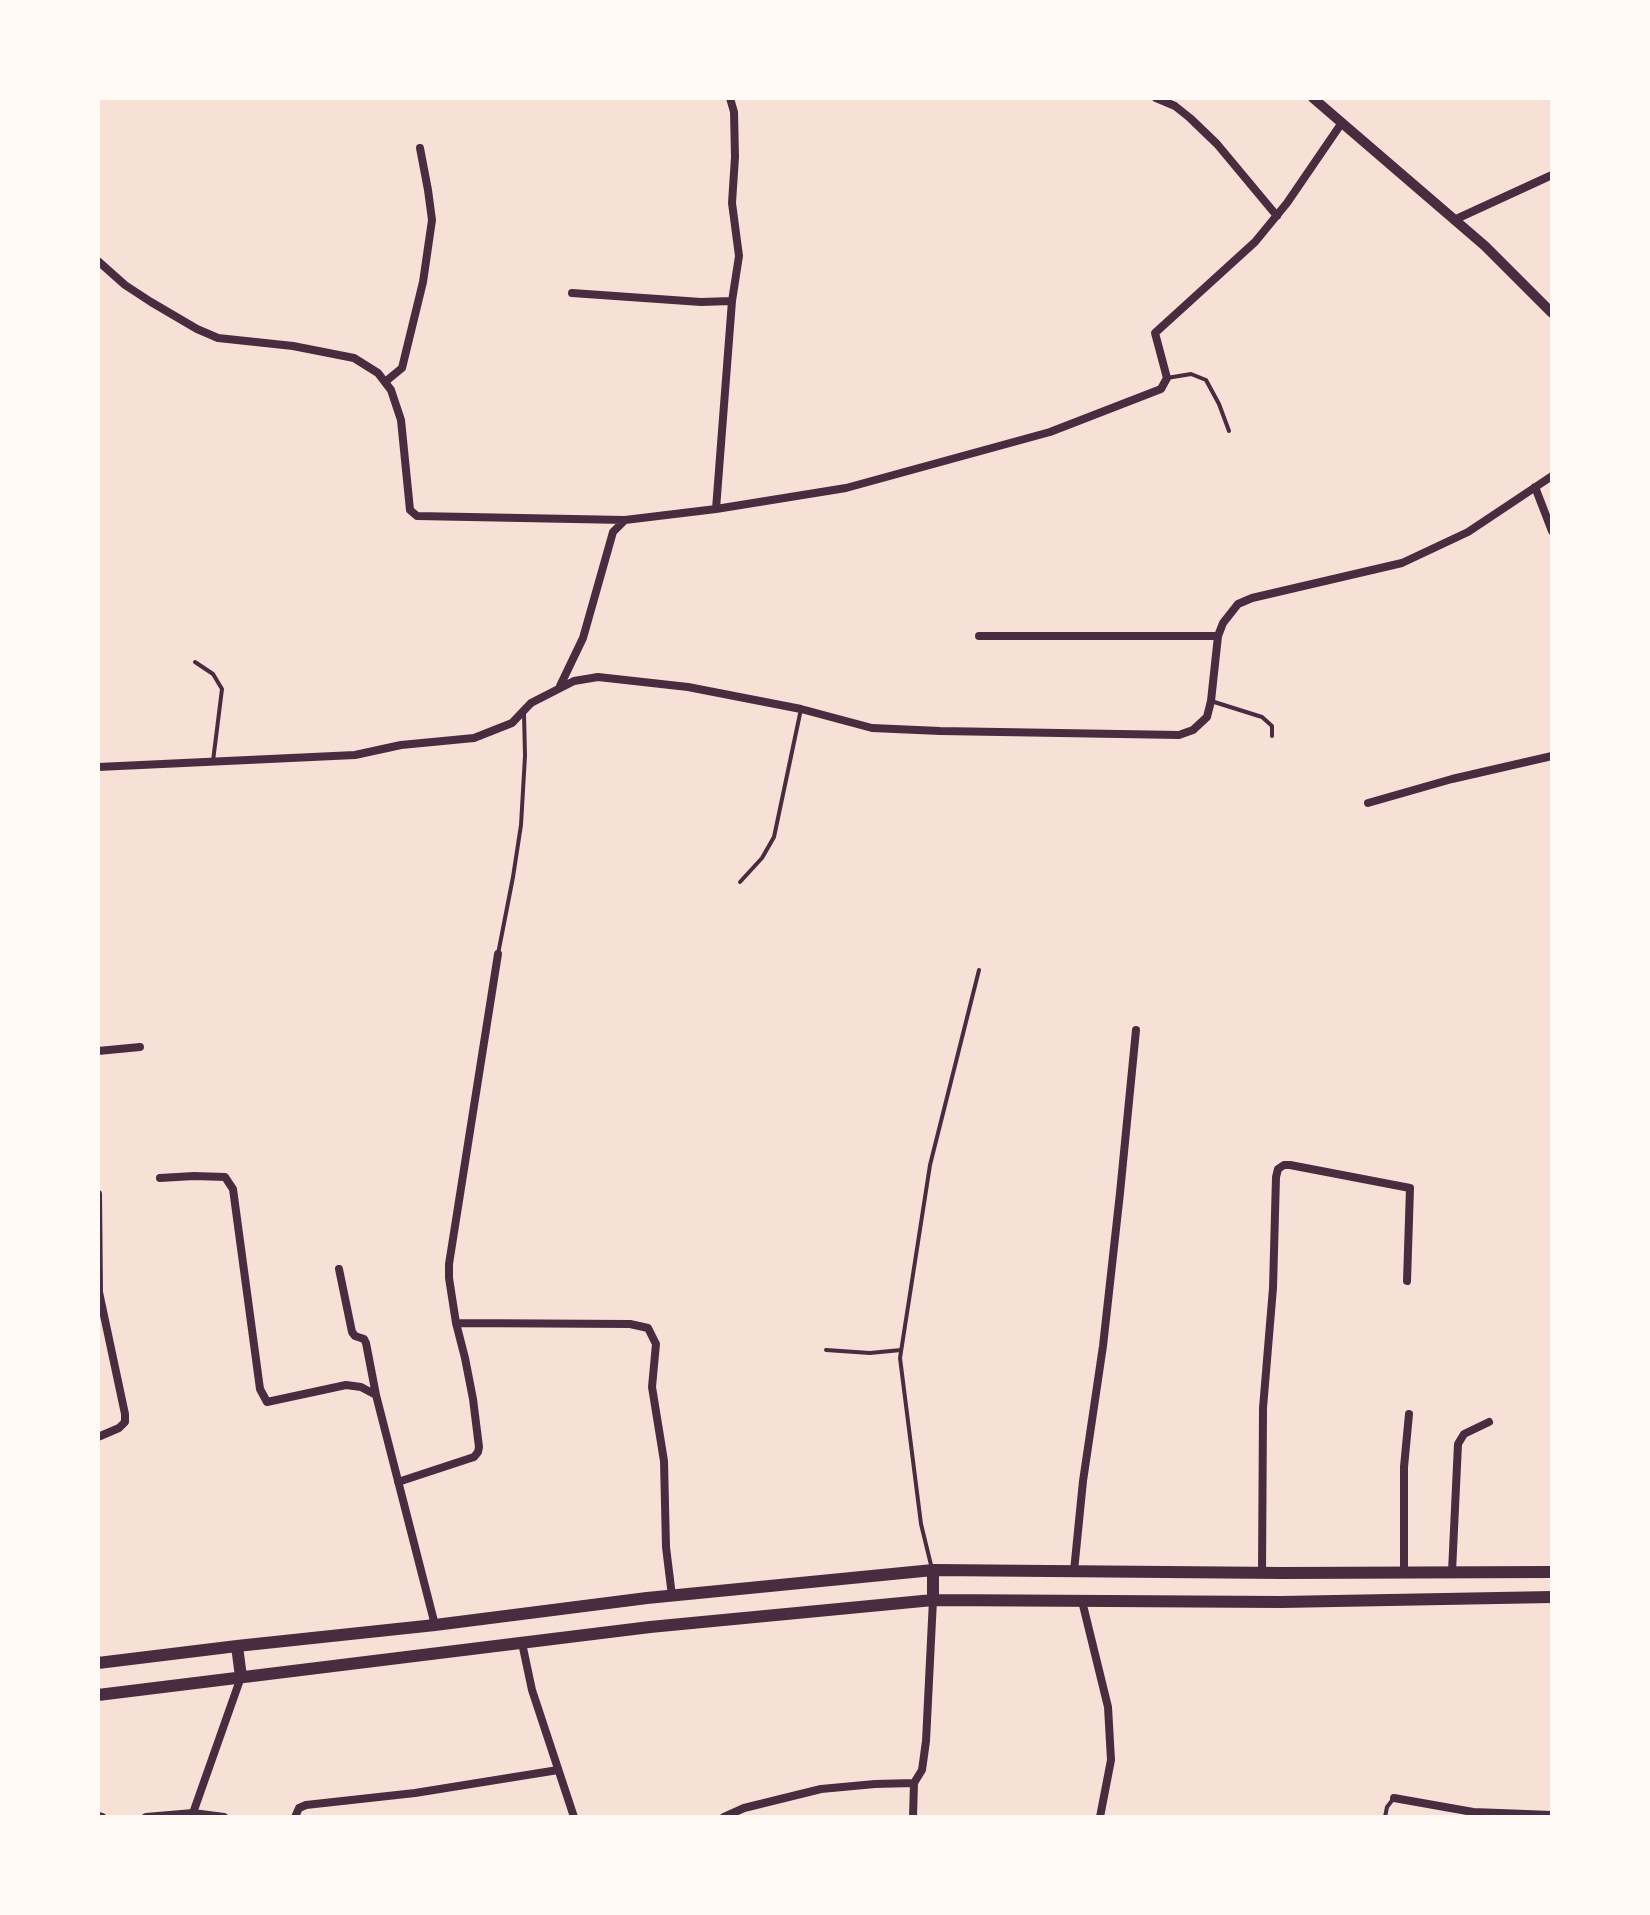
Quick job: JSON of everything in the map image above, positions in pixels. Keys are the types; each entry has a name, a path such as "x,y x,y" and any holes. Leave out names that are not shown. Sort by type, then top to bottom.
{"main road":[{"path":"933,1570 933,1600"},
{"path":"98,1663 672,1596 933,1570 1552,1572"},
{"path":"98,1695 650,1627 933,1600 1281,1602 1552,1597"},
{"path":"237,1646 241,1677"}],"street":[{"path":"716,509 732,301 739,256 732,203 735,157 734,112 730,98"},
{"path":"1156,98 1175,106 1208,136 1277,216"},
{"path":"1313,98 1485,246 1550,309"},
{"path":"98,261 125,285 218,338 293,346 354,358 378,373 391,390 401,420 410,510 417,516 625,520 846,488 1050,432 1161,389 1167,378 1155,333 1255,242 1277,216 1341,124"},
{"path":"385,382 402,368 423,282 432,220 420,148"},
{"path":"1454,220 1552,175"},
{"path":"572,293 701,302 732,301"},
{"path":"98,767 355,755 401,745 474,738 512,723 531,703 574,681 598,677 688,687 801,709 872,728 1179,735 1193,730 1207,717 1218,636 1223,623 1238,604 1252,598 1402,563 1468,532 1552,476"},
{"path":"1535,487 1552,531"},
{"path":"558,689 583,638 613,532 625,520"},
{"path":"979,636 1218,636"},
{"path":"1368,803 1452,779 1552,756"},
{"path":"398,1482 474,1457 479,1447 473,1399 449,1278 450,1247 498,954"},
{"path":"1074,1571 1117,1224 1136,1030"},
{"path":"98,1051 140,1047"},
{"path":"1262,1573 1263,1408 1273,1288 1278,1169 1290,1165 1410,1188 1407,1281"},
{"path":"160,1178 225,1177 233,1189 260,1389 267,1402 346,1385 361,1387 376,1395"},
{"path":"98,1194 99,1292 125,1414 125,1422 119,1428 98,1437"},
{"path":"339,1269 352,1332 366,1343 376,1395 435,1625"},
{"path":"456,1323 630,1324 648,1328 656,1344 652,1387 664,1461 666,1547 672,1596"},
{"path":"1404,1572 1404,1467 1409,1414"},
{"path":"1452,1572 1458,1444 1464,1434 1489,1422"},
{"path":"913,1817 914,1783 922,1770 926,1741 933,1600"},
{"path":"1082,1601 1108,1707 1111,1760 1100,1817"},
{"path":"522,1643 532,1690 574,1817"},
{"path":"187,1815 241,1677"},
{"path":"295,1817 299,1808 306,1805 415,1793 558,1770"},
{"path":"724,1817 744,1808 821,1789 914,1783"},
{"path":"1394,1798 1473,1812 1552,1815"},
{"path":"146,1817 224,1817"}],"lane":[{"path":"1167,378 1191,374 1206,380 1229,431"},
{"path":"195,662 213,674 222,689 213,761"},
{"path":"1211,701 1262,717 1272,726 1272,736"},
{"path":"740,882 762,858 774,837 801,709"},
{"path":"498,954 521,825 524,710"},
{"path":"933,1570 921,1524 900,1358 930,1165 979,970"},
{"path":"826,1350 870,1353 901,1350"},
{"path":"1385,1817 1387,1807 1394,1798"}]}
